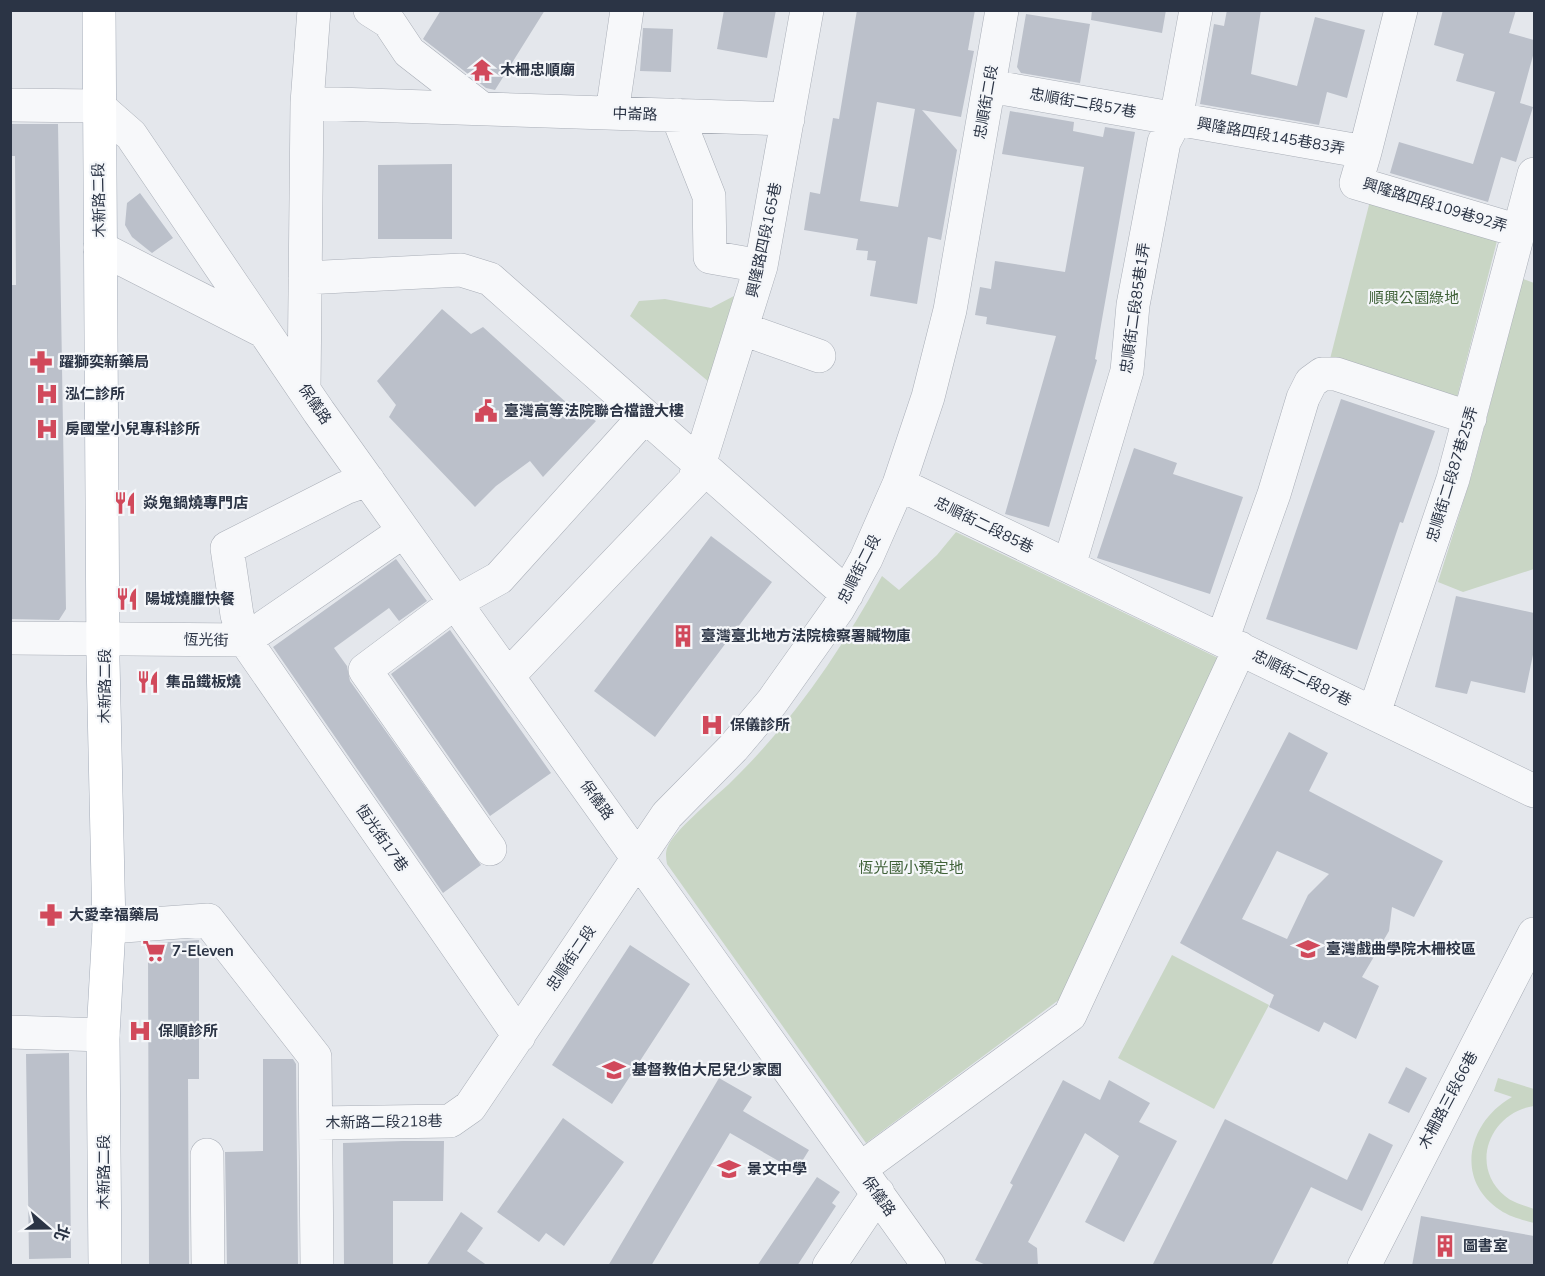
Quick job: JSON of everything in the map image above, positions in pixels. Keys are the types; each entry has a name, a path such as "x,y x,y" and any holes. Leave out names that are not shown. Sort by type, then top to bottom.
{"main road":[{"name":"木新路二段","path":"99,10 98,106 109,927 103,1035 105,1266"}],"street":[{"path":"304,389 307,103 314,10"},
{"path":"370,10 389,22 409,52 481,108"},
{"path":"612,113 627,10"},
{"name":"興隆路四段165巷","path":"508,676 694,481 743,329 760,266 807,10"},
{"name":"忠順街二段","path":"519,1036 667,815 733,748 772,702 847,594 866,559 899,484 928,398 950,310 1002,10"},
{"name":"忠順街二段85巷1弄","path":"1069,566 1127,371 1133,305 1164,142 1176,119 1196,10"},
{"name":"興隆路四段145巷83弄","path":"1176,119 1365,152 1401,10"},
{"name":"忠順街二段57巷","path":"989,86 1176,119"},
{"name":"中崙路","path":"307,103 788,119"},
{"path":"10,105 98,106"},
{"name":"保儀路","path":"98,106 131,135 368,480 929,1266"},
{"path":"677,115 709,196 710,258 760,266"},
{"name":"興隆路四段109巷92弄","path":"1365,152 1356,183 1519,231 1534,174"},
{"name":"忠順街二段87巷25弄","path":"1374,713 1453,480 1519,231"},
{"path":"100,249 268,333"},
{"path":"305,278 461,270 490,279 847,594"},
{"path":"743,329 819,356"},
{"path":"829,1266 869,1181 1070,1015 1231,644 1311,382 1322,374 1336,374 1470,418"},
{"path":"490,849 365,670 456,602 499,578 645,416"},
{"name":"恆光街17巷","path":"368,480 345,488 227,548 237,615 245,640 519,1036"},
{"name":"忠順街二段85巷","path":"899,484 1069,566"},
{"name":"恆光街","path":"10,638 245,640 404,531"},
{"name":"忠順街二段87巷","path":"1069,566 1534,791"},
{"path":"109,927 208,920 315,1057 317,1266"},
{"name":"木柵路三段66巷","path":"1364,1266 1534,934"},
{"path":"10,1032 103,1035"},
{"name":"木新路二段218巷","path":"316,1123 450,1121 470,1107 519,1036"},
{"path":"207,1155 208,1266"}],"green space":[{"name":"順興公園綠地","path":"1371,197 1499,233 1455,405 1329,363"},
{"path":"1523,279 1534,283 1534,569 1463,592 1438,582 1472,474"},
{"path":"734,296 709,382 630,316 639,301 665,299 711,308"},
{"name":"恆光國小預定地","path":"956,532 1218,658 1060,999 866,1143 667,864 666,853 678,832 752,761 794,711 832,659 882,576 899,590 937,555"},
{"path":"1172,955 1269,1005 1214,1109 1118,1058"},
{"path":"1498,1078 1534,1089 1534,1106 1519,1110 1506,1118 1496,1129 1489,1142 1487,1155 1488,1170 1494,1183 1508,1198 1534,1209 1534,1223 1500,1210 1485,1197 1476,1183 1472,1167 1472,1151 1485,1120 1497,1107 1512,1097 1494,1091"}],"building":[{"name":"木柵忠順廟","path":"441,10 545,10 495,90 486,88 423,39"},
{"path":"724,10 776,10 767,58 717,49"},
{"path":"857,10 975,10 968,50 974,51 961,117 922,110 957,150 941,240 928,237 917,304 870,296 876,261 867,260 868,251 856,250 858,239 804,230 810,192 820,194 833,118 839,119","holes":["877,102 915,109 898,207 860,201"]},
{"path":"1092,10 1166,10 1162,33 1091,20"},
{"path":"1227,10 1261,10 1251,74 1297,86 1315,17 1365,30 1347,98 1327,92 1319,125 1200,104 1214,24 1224,26"},
{"path":"1443,10 1516,10 1509,33 1534,40 1534,52 1520,103 1533,107 1516,162 1501,157 1488,202 1390,173 1399,142 1473,164 1495,92 1456,81 1464,54 1434,45"},
{"path":"1026,14 1090,24 1080,83 1021,73 1017,67"},
{"path":"643,28 673,29 671,72 640,71"},
{"path":"1010,111 1074,122 1073,131 1103,137 1105,127 1135,132 1095,359 1097,360 1049,527 1005,514 1056,336 986,324 987,317 975,315 980,287 991,289 995,261 1065,272 1084,167 1002,154"},
{"path":"10,124 58,124 66,609 59,620 10,619 10,285 16,285 15,156 10,156"},
{"path":"452,164 452,239 378,239 378,165"},
{"path":"140,193 173,238 152,253 132,237 125,225 127,203"},
{"name":"臺灣高等法院聯合檔證大樓","path":"442,309 471,334 483,327 569,405 596,421 543,477 530,461 496,486 475,507 389,417 396,405 377,381"},
{"path":"1341,399 1435,431 1403,523 1400,522 1357,650 1266,619"},
{"path":"1134,448 1177,463 1173,474 1243,497 1210,594 1097,558"},
{"name":"臺灣臺北地方法院檢察署贓物庫","path":"711,536 772,582 655,737 594,691"},
{"path":"396,559 427,601 399,621 389,608 334,648 347,666 350,681 481,865 443,893 273,647"},
{"path":"1456,596 1534,613 1534,650 1525,693 1471,681 1467,694 1435,687"},
{"path":"450,630 551,773 490,816 391,674"},
{"path":"1289,732 1328,753 1309,791 1443,861 1414,917 1392,907 1389,931 1362,977 1379,986 1356,1039 1324,1022 1319,1032 1269,1007 1274,995 1180,943","holes":["1277,851 1329,874 1308,895 1287,939 1242,919"]},
{"path":"199,940 199,1079 188,1079 189,1266 149,1266 148,949 155,943"},
{"path":"630,945 690,984 612,1104 552,1065"},
{"path":"69,1053 71,1258 29,1259 26,1054"},
{"path":"263,1059 293,1059 296,1064 298,1266 227,1266 225,1152 263,1151"},
{"path":"1406,1067 1427,1078 1409,1113 1388,1103"},
{"path":"719,1078 752,1097 743,1111 809,1150 796,1171 730,1133 651,1266 608,1266"},
{"path":"1063,1080 1100,1100 1109,1080 1150,1103 1139,1122 1177,1141 1124,1242 1085,1222 1119,1156 1085,1133 1028,1242 1037,1248 1038,1266 988,1266 975,1260 1013,1185 1010,1183"},
{"path":"563,1118 624,1162 564,1246 546,1233 539,1242 497,1212"},
{"path":"1225,1119 1347,1180 1369,1133 1393,1145 1362,1211 1311,1187 1271,1266 1152,1266"},
{"path":"444,1141 443,1201 393,1201 393,1266 344,1266 343,1143"},
{"path":"817,1177 840,1192 832,1203 836,1206 797,1266 757,1266"},
{"path":"461,1212 483,1228 467,1251 488,1266 426,1266"},
{"path":"1421,1216 1534,1236 1534,1266 1412,1266"}],"place":[{"name":"木柵忠順廟","path":"482,70"},
{"name":"躍獅奕新藥局","path":"41,362"},
{"name":"泓仁診所","path":"47,394"},
{"name":"臺灣高等法院聯合檔證大樓","path":"486,411"},
{"name":"房國堂小兒專科診所","path":"47,429"},
{"name":"焱鬼鍋燒專門店","path":"125,503"},
{"name":"陽城燒臘快餐","path":"127,599"},
{"name":"臺灣臺北地方法院檢察署贓物庫","path":"683,636"},
{"name":"集品鐵板燒","path":"148,682"},
{"name":"保儀診所","path":"712,725"},
{"name":"大愛幸福藥局","path":"51,915"},
{"name":"臺灣戲曲學院木柵校區","path":"1308,949"},
{"name":"7-Eleven","path":"154,951"},
{"name":"保順診所","path":"140,1031"},
{"name":"基督教伯大尼兒少家園","path":"614,1070"},
{"name":"景文中學","path":"729,1169"},
{"name":"圖書室","path":"1445,1246"}]}
